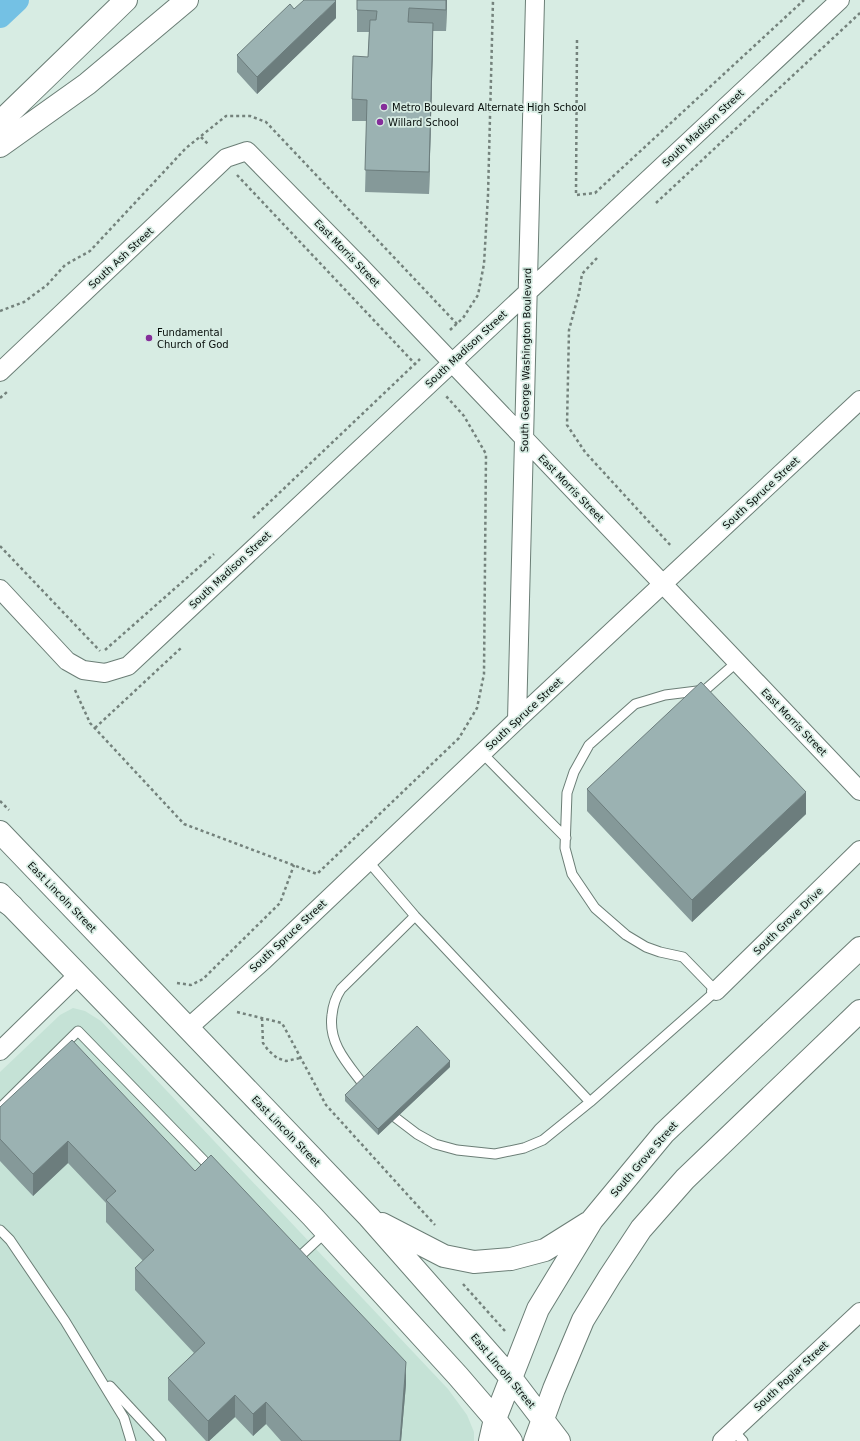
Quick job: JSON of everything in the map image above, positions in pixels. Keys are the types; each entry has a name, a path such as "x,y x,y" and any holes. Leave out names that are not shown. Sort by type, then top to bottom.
{"main road":[{"path":"0,122 126,0"},
{"path":"0,146 88,84 187,0"},
{"name":"East Lincoln Street","path":"0,832 369,1217 511,1378 559,1441"},
{"path":"4,899 326,1232 495,1419 511,1441"},
{"name":"South Grove Street","path":"495,1419 538,1309 592,1220 664,1133 860,948"},
{"path":"534,1441 554,1388 583,1320 610,1276 642,1229 685,1179 860,1011"},
{"path":"369,1217 444,1256 474,1262 511,1259 545,1250 592,1220"},
{"path":"490,1441 495,1419"}],"street":[{"name":"South George Washington Boulevard","path":"517,720 535,0"},
{"name":"South Madison Street","path":"0,589 68,661 83,670 105,673 128,666 451,362 840,0"},
{"name":"South Ash Street","path":"0,372 226,158 247,152"},
{"name":"East Morris Street","path":"247,152 360,266 860,791"},
{"name":"South Spruce Street","path":"188,1028 264,960 517,720 860,400"},
{"name":"South Grove Drive","path":"716,991 860,850"},
{"path":"0,1051 78,975"},
{"name":"South Poplar Street","path":"733,1437 860,1312"}],"lane":[{"path":"396,1118 417,1134 435,1144 457,1150 495,1154 524,1148 543,1140 590,1102 716,991 684,957 660,952 646,947 626,935 595,908 572,874 565,848 567,793 574,772 589,745 635,704 665,696 705,690 737,662"},
{"path":"482,753 566,838"},
{"path":"368,861 415,916 590,1102"},
{"path":"363,1084 345,1060 333,1038 331,1025 335,998 341,989 363,966 415,916"},
{"path":"0,1108 78,1031 221,1179"},
{"path":"0,1230 10,1240 65,1321 124,1418 131,1441"},
{"path":"287,1246 298,1258 326,1232"},
{"path":"96,1372 161,1441"}],"path":[{"path":"577,40 576,195 595,192 804,0"},
{"path":"653,206 860,13"},
{"path":"0,311 24,302 47,285 65,265 90,251 186,148 226,116 250,116 266,122 457,324"},
{"path":"71,686 76,690 90,723 184,824 317,874 460,738 476,708 484,674 486,454 464,416 201,137"},
{"path":"602,254 582,274 569,330 567,425 585,452 686,562"},
{"path":"0,546 102,653 218,551"},
{"path":"203,979 280,903 294,865"},
{"path":"231,1010 282,1023 326,1105 439,1229"},
{"path":"262,1018 263,1043 268,1050 277,1058 286,1061 300,1058"},
{"path":"459,1279 505,1331"}],"shaded area":[{"path":"73,1008 85,1011 101,1021 448,1389 467,1415 474,1432 474,1441 0,1441 0,1072 60,1015"}],"building":[{"path":"304,0 336,1 257,77 237,55 290,4 294,9"},
{"path":"357,0 446,0 446,10 409,8 408,22 433,23 429,172 365,170 367,100 352,99 353,56 368,57 370,20 376,20 377,11 357,10"},
{"path":"701,682 806,792 692,900 587,789"},
{"path":"417,1026 450,1061 378,1129 345,1095"},
{"path":"72,1040 195,1171 211,1155 406,1362 400,1441 302,1441 266,1402 253,1414 235,1395 208,1421 168,1378 205,1343 135,1268 154,1250 106,1200 116,1191 68,1141 33,1174 0,1139 0,1107"}],"waterway":[{"path":"0,16 17,0"}],"place":[{"name":"Metro Boulevard Alternate High School","path":"384,107"},
{"name":"Willard School","path":"380,122"},
{"name":"Fundamental Church of God","path":"149,338"}]}
